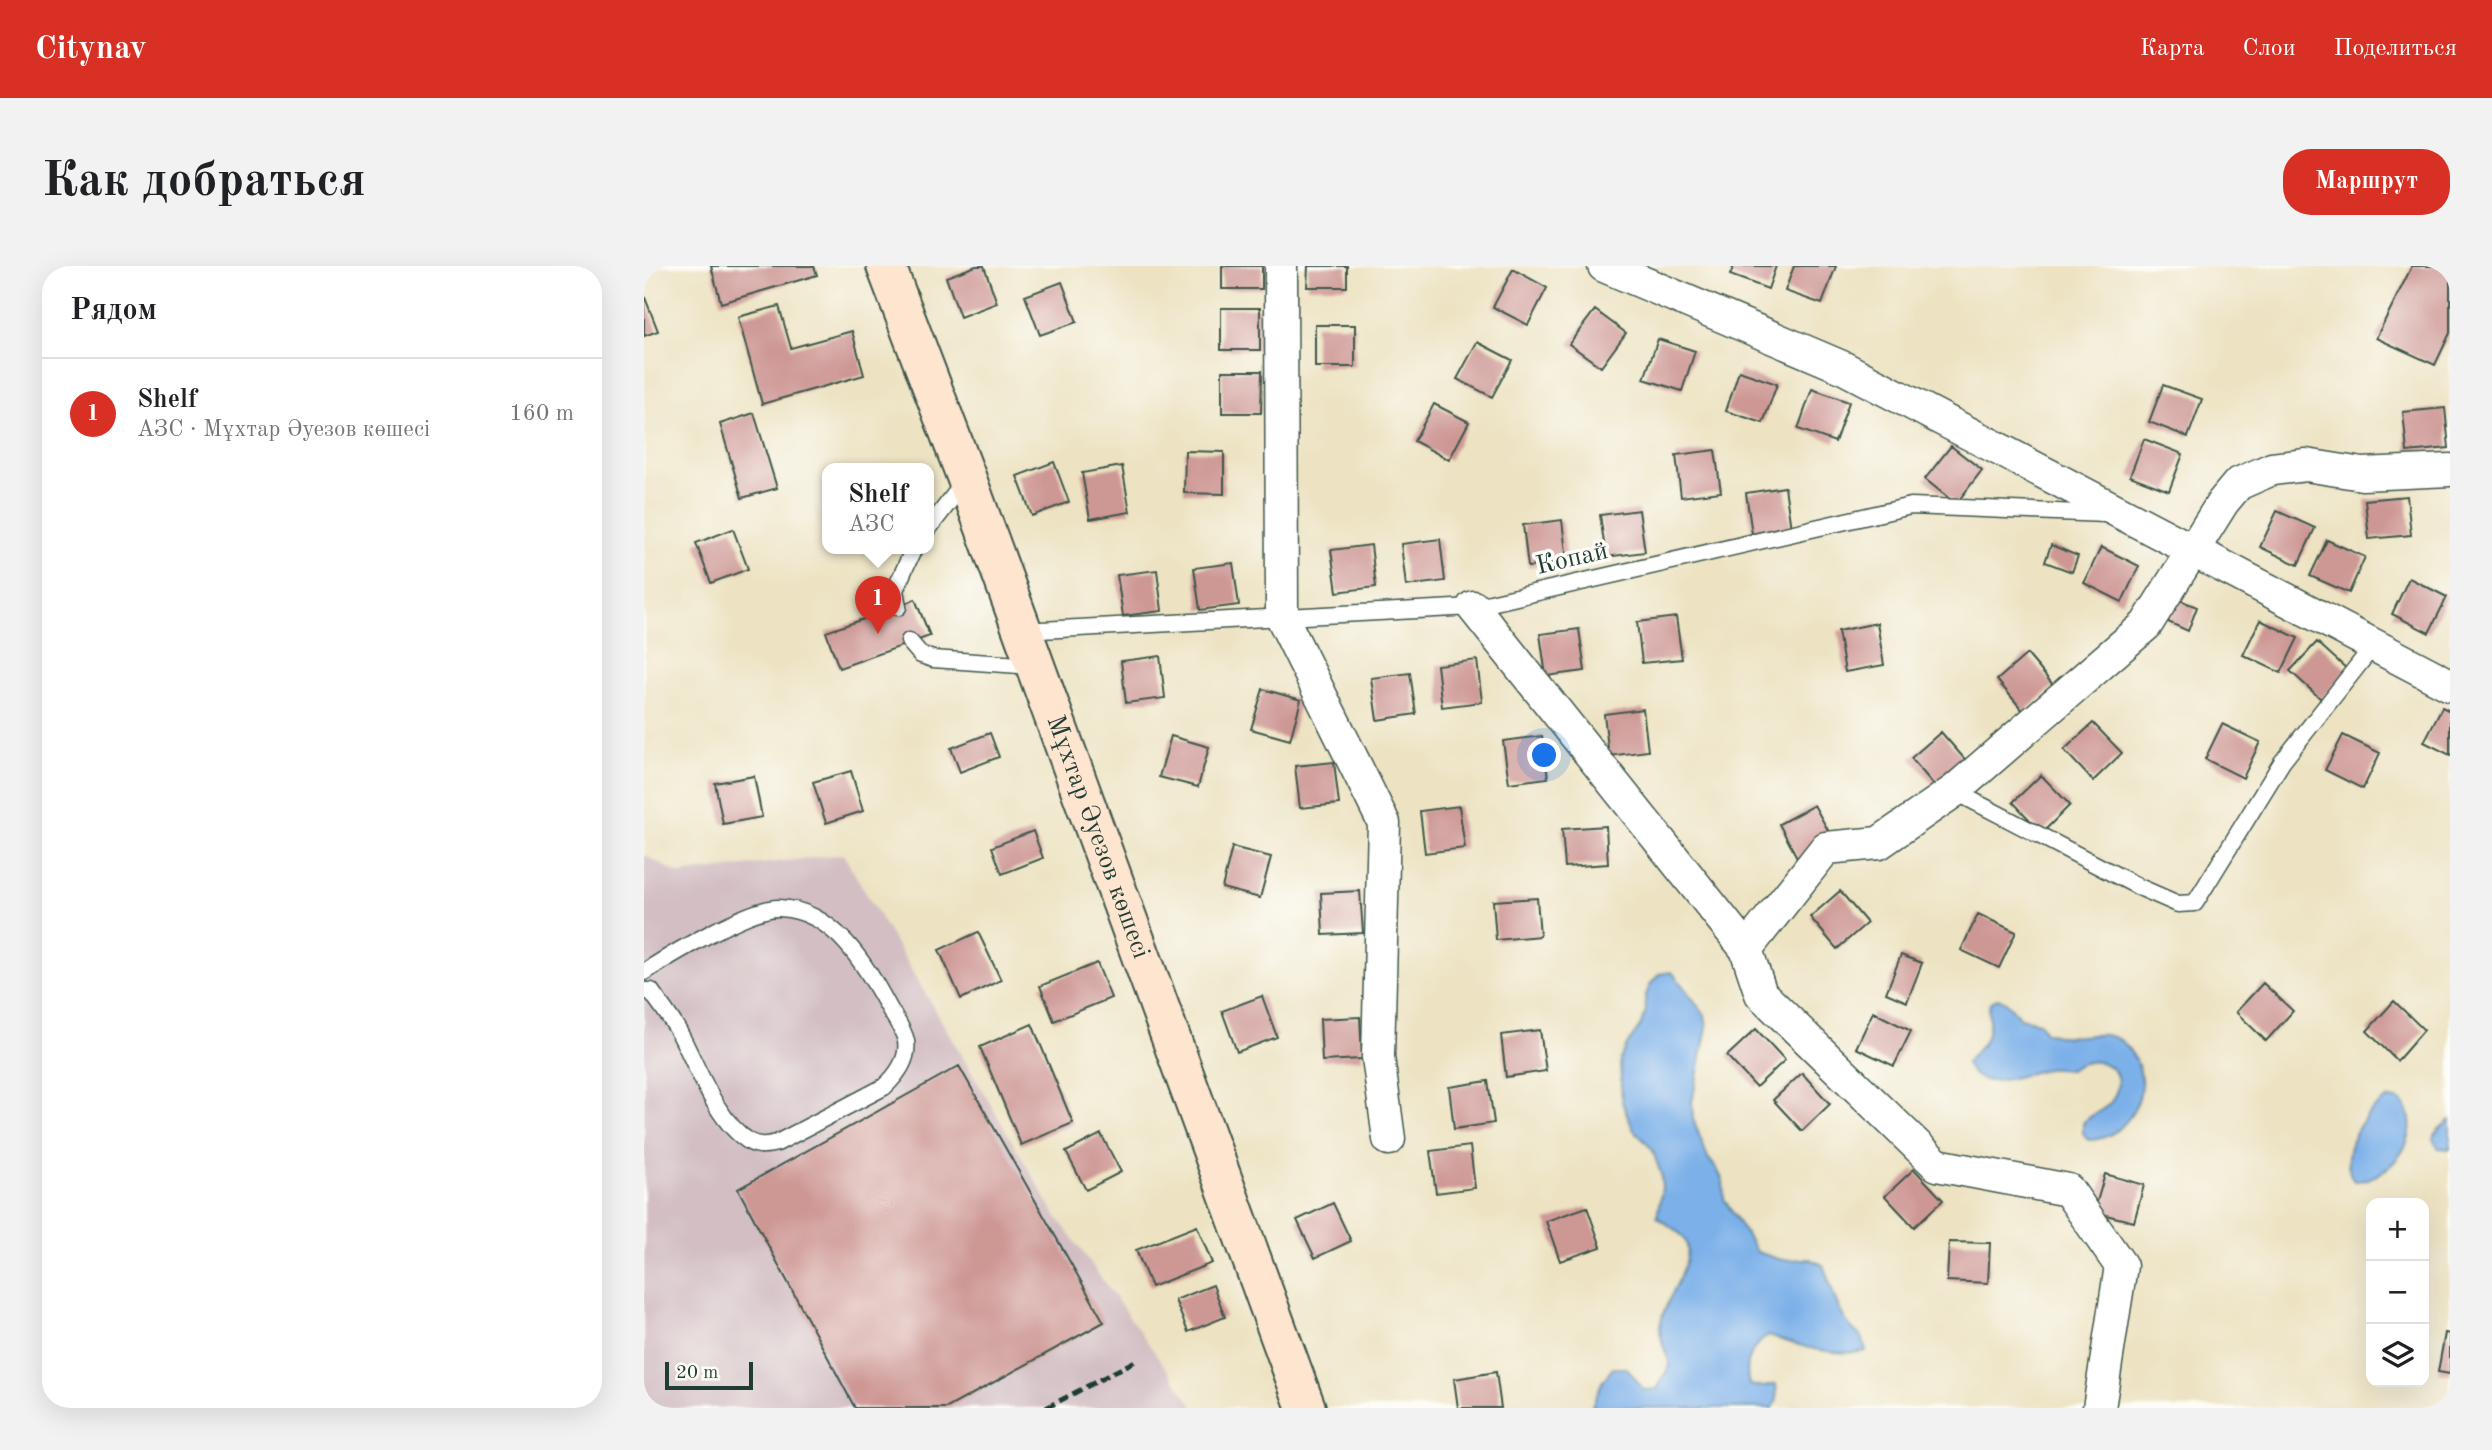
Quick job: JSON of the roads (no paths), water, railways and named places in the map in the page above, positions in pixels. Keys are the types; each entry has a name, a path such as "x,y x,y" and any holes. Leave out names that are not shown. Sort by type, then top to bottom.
{"street":[{"path":"1281,266 1282,617 1384,823 1378,1057 1389,1139"},
{"path":"1604,266 1842,367 2450,685"},
{"name":"Мұхтар Әуезов көшесі","path":"891,267 1306,1408"},
{"path":"1746,949 1826,848 1878,843 1954,791 2146,625 2223,502 2238,484 2272,469 2306,466 2362,474 2450,470"},
{"path":"1474,607 1746,949 1761,994 1937,1166 2068,1190 2121,1266 2099,1408"}],"lane":[{"path":"934,522 967,479"},
{"name":"Копай","path":"909,641 921,655 933,659 1282,617 1474,607 1911,506 2126,515"},
{"path":"898,607 895,590 911,554"},
{"path":"1954,791 2139,887 2178,904 2195,903 2282,762 2374,645"},
{"path":"644,972 757,911 778,908 818,918 858,957 906,1039 905,1056 898,1075 884,1087 777,1143 762,1146 750,1142 730,1124 703,1084 679,1031 651,991 644,991"}],"water":[{"path":"1672,972 1705,1015 1707,1027 1692,1102 1693,1119 1708,1158 1723,1181 1724,1199 1757,1252 1782,1260 1810,1259 1823,1265 1842,1314 1847,1323 1862,1337 1866,1351 1828,1352 1768,1336 1752,1351 1748,1363 1748,1377 1749,1385 1764,1387 1776,1384 1777,1399 1773,1408 1591,1408 1603,1380 1613,1368 1627,1368 1644,1390 1657,1389 1670,1365 1662,1343 1661,1320 1685,1265 1687,1246 1679,1233 1657,1217 1662,1188 1661,1174 1652,1149 1633,1129 1622,1102 1620,1060 1641,1025 1650,985 1659,974"},
{"path":"1998,998 2006,1002 2020,1018 2039,1022 2045,1032 2069,1037 2105,1035 2124,1043 2140,1070 2141,1084 2134,1111 2125,1123 2102,1138 2088,1140 2083,1133 2083,1123 2110,1103 2117,1088 2114,1070 2099,1062 2079,1064 2070,1070 2047,1069 1991,1081 1972,1073 1966,1063 1987,1036 1990,1003"},
{"path":"2387,1099 2400,1101 2408,1112 2409,1136 2405,1147 2398,1158 2378,1175 2354,1181 2348,1158 2354,1135 2369,1114"},
{"path":"2450,1120 2450,1149 2438,1148 2433,1139 2438,1130"}],"railway":[{"path":"1046,1408 1137,1360"}],"place":[{"name":"Shelf","path":"878,634"}]}
